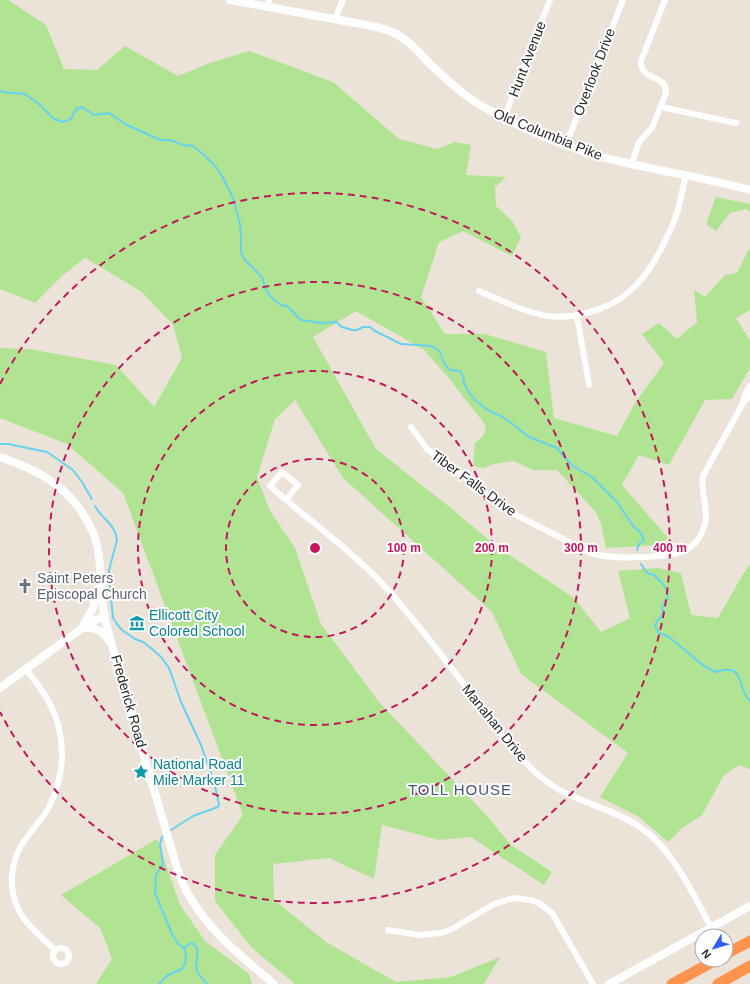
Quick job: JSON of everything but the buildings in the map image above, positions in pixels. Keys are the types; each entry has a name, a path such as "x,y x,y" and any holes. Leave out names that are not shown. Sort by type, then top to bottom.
{"highway":[{"path":"734,950 750,941"},
{"path":"718,984 750,966"},
{"path":"672,984 701,968"}],"street":[{"name":"Old Columbia Pike","path":"230,0 268,3 372,26 398,35 408,42 464,95 504,118 566,145 600,156 686,174 750,190"},
{"path":"335,19 343,0"},
{"name":"Hunt Avenue","path":"504,118 550,0"},
{"name":"Overlook Drive","path":"566,145 623,0"},
{"path":"632,163 639,142 652,128 666,93 664,85 658,79 647,75 642,69 641,65 641,61 665,0"},
{"path":"661,107 736,123"},
{"path":"479,291 521,309 550,316 577,316 607,306 620,299 631,291 650,270 657,258 674,223 686,174"},
{"path":"577,316 589,385"},
{"name":"Tiber Falls Drive","path":"411,427 427,449 507,510 591,553 620,558 667,556 681,553 699,538 702,532 706,520 702,489 703,476 743,402 745,394 750,386"},
{"name":"Tiber Falls Drive","path":"743,402 750,396"},
{"path":"0,457 21,464 56,484 73,500 93,532 100,571 98,594 90,616 82,628"},
{"name":"Manahan Drive","path":"286,500 298,485 282,472 270,486 286,500 357,560 395,597 511,744 538,775 565,794 614,813 632,822 657,841 678,868 711,927"},
{"name":"Frederick Road","path":"100,571 105,616 112,644 177,868 189,896 205,920 274,984"},
{"path":"0,688 82,628 96,619 105,616"},
{"path":"82,628 95,628 99,630 104,633 112,644"},
{"path":"26,669 41,688 54,712 59,727 62,746 62,765 59,780 48,809 21,846 14,860 12,884 16,906 22,915 55,950"},
{"path":"388,930 420,935 441,933 452,929 494,904 514,898 530,900 539,903 552,913 593,984"},
{"path":"609,984 750,906"}],"green space":[{"path":"0,0 8,0 46,25 64,69 97,70 125,46 178,76 210,63 249,51 333,82 399,139 437,149 455,142 471,145 466,175 506,177 495,187 496,206 512,221 521,237 512,256 463,231 439,242 421,297 445,334 485,334 546,352 554,418 617,436 635,403 664,363 642,334 659,323 677,339 697,322 694,290 705,297 725,275 737,273 750,247 750,310 736,318 750,341 750,368 732,399 705,400 669,465 639,455 622,485 668,538 658,545 606,548 601,523 595,511 557,470 533,470 514,461 493,464 484,468 473,466 475,443 484,435 486,426 448,377 423,349 356,311 313,337 376,449 496,546 574,598 601,632 630,618 618,571 658,568 681,573 691,615 718,618 750,564 750,769 739,765 724,775 702,815 682,828 668,842 639,817 600,797 628,753 521,674 492,612 343,478 295,400 275,419 257,477 270,511 295,548 321,624 379,702 487,816 511,845 552,872 544,885 471,837 439,840 382,825 374,879 329,858 273,864 274,900 326,942 396,982 451,977 500,957 484,984 295,984 252,948 215,901 215,855 243,815 123,493 67,444 0,418 0,348 29,349 116,365 154,407 182,358 173,325 142,292 85,258 63,275 35,303 0,289"},
{"path":"716,197 750,204 750,213 747,209 730,213 716,231 706,224"},
{"path":"157,839 180,905 205,941 249,974 252,984 96,984 112,959 100,928 61,895"}],"waterway":[{"path":"0,90 2,92 25,94 40,105 54,119 63,122 71,119 76,109 82,107 94,115 109,113 125,124 160,140 170,140 183,145 193,146 216,167 222,176 233,198 240,224 241,251 244,259 262,277 267,292 273,299 281,305 287,306 301,320 321,323 336,322 342,327 352,330 370,327 401,344 432,346 440,352 445,365 450,370 460,371 468,391 476,401 489,411 510,422 529,437 557,448 571,465 592,477 617,502 633,526 641,533 644,540 639,544 637,550"},
{"path":"0,444 8,444 47,452 73,470 92,499"},
{"path":"95,506 114,530 117,540 109,570 113,618 122,630 151,648 161,657 169,668 181,702 201,745 214,782 219,804 218,807 193,816 171,830"},
{"path":"641,564 647,573 654,575 667,590 668,598 662,606 663,613 655,626 659,633 669,637 704,666 716,672 726,670 737,674 743,690 750,701"},
{"path":"162,837 160,844 163,864 156,875 155,893 172,934 179,945 184,948 191,943 197,948 197,971 207,984"},
{"path":"159,984 168,975 182,969 185,964 186,956 184,948"}],"place":[{"name":"Saint Peters Episcopal Church","path":"25,586"},
{"name":"Ellicott City Colored School","path":"137,623"},
{"name":"National Road Mile Marker 11","path":"141,772"}],"district":[{"name":"TOLL HOUSE","path":"460,789"}]}
